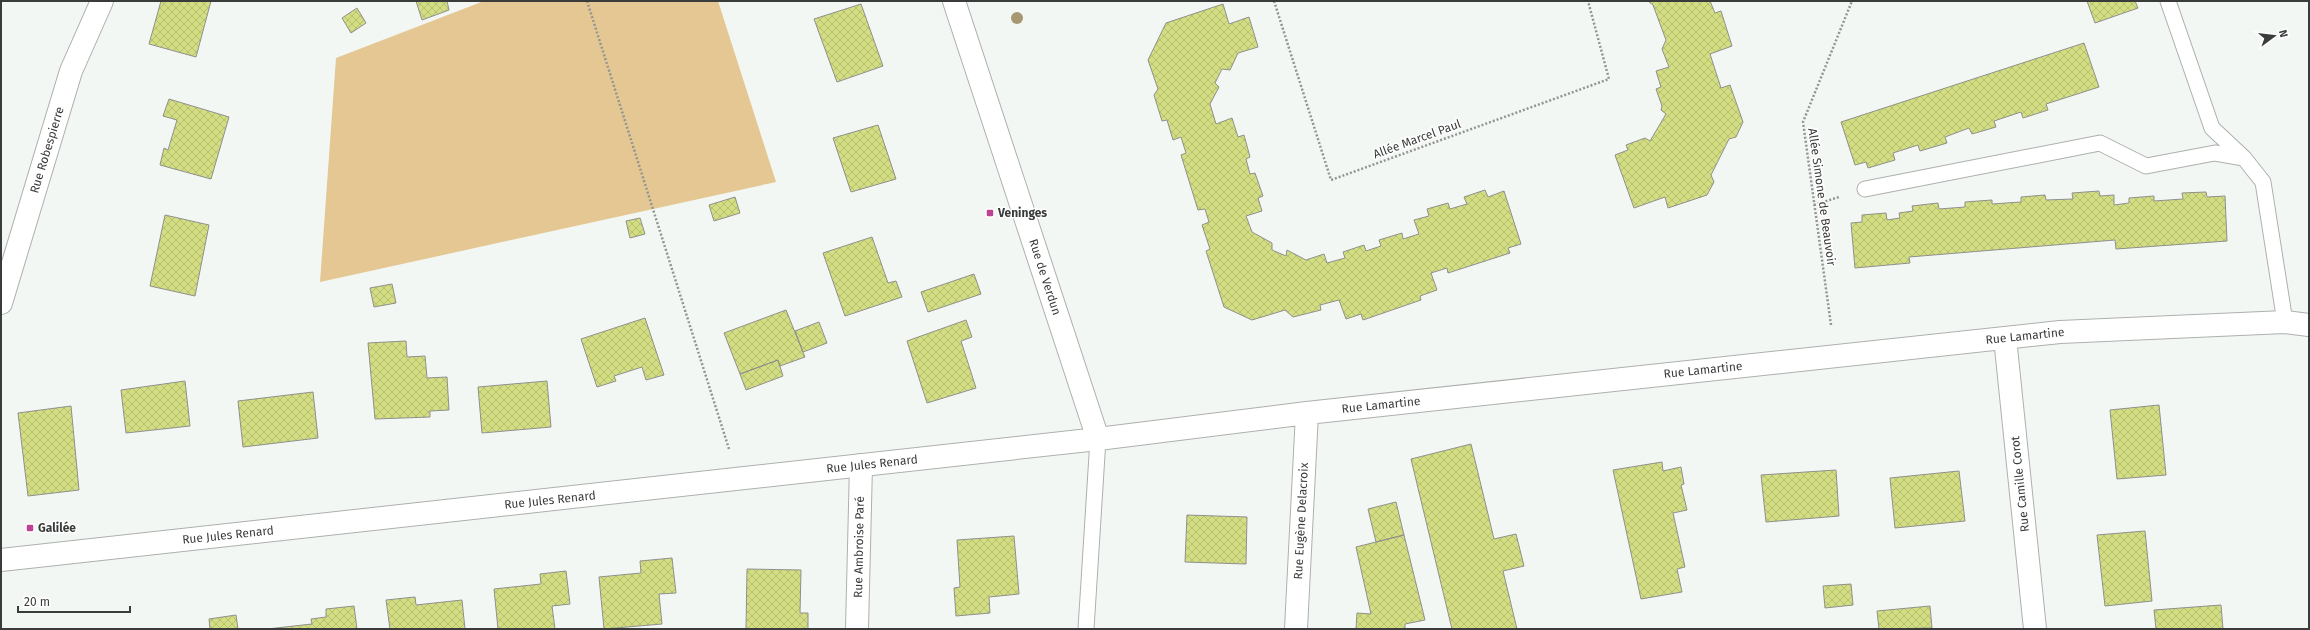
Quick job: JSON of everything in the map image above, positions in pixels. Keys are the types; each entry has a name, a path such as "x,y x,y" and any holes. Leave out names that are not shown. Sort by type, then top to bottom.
{"street":[{"name":"Rue Robespierre","path":"1,303 71,72 102,1"},
{"name":"Rue de Verdun","path":"954,1 1098,438"},
{"name":"Rue Lamartine","path":"1098,438 1307,413 2060,332 2285,322 2309,325"},
{"name":"Rue Camille Corot","path":"2005,338 2035,629"},
{"name":"Rue Eugène Delacroix","path":"1296,629 1307,413"},
{"name":"Rue Jules Renard","path":"1,560 1098,438"},
{"name":"Rue Ambroise Paré","path":"857,629 861,465"}],"lane":[{"path":"2168,1 2212,128 2244,158 2263,182 2285,322"},
{"path":"1865,189 2100,143 2146,166 2215,153 2244,158"},
{"path":"1086,629 1098,438"}],"path":[{"path":"587,1 739,478"},
{"name":"Allée Marcel Paul","path":"1274,1 1331,180 1609,79 1588,1"},
{"name":"Allée Simone de Beauvoir","path":"1836,356 1803,122 1852,1"}],"shaded area":[{"path":"484,1 718,1 776,182 320,282 336,58"}],"building":[{"path":"161,1 211,1 196,57 149,44"},
{"path":"416,1 447,1 449,10 422,20"},
{"path":"1648,1 1710,1 1715,13 1721,11 1732,46 1710,54 1721,88 1730,85 1743,122 1736,137 1729,139 1711,175 1714,182 1707,195 1668,208 1665,197 1634,208 1615,155 1628,150 1626,145 1645,138 1650,141 1666,114 1661,110 1662,106 1656,89 1661,87 1656,71 1669,67 1662,49 1666,40 1653,5"},
{"path":"2087,1 2135,1 2138,8 2095,23"},
{"path":"861,4 883,66 837,82 814,19"},
{"path":"1223,4 1229,24 1249,17 1258,47 1238,53 1230,70 1222,69 1215,83 1219,87 1210,104 1216,124 1232,118 1238,137 1244,135 1250,157 1246,159 1250,174 1255,173 1263,196 1258,198 1262,211 1246,216 1252,232 1272,243 1272,250 1286,256 1287,250 1306,260 1324,254 1327,263 1345,258 1343,252 1364,245 1366,251 1381,246 1379,240 1402,233 1403,239 1419,234 1414,220 1429,216 1427,209 1448,203 1450,209 1467,204 1464,197 1485,190 1488,197 1504,191 1521,244 1508,248 1510,253 1448,273 1447,268 1431,273 1437,290 1420,296 1421,300 1363,320 1361,314 1346,319 1339,300 1320,305 1321,310 1293,317 1285,310 1252,320 1224,307 1206,251 1210,249 1202,225 1209,222 1205,209 1198,210 1181,155 1186,153 1181,137 1173,140 1167,120 1162,121 1154,95 1158,89 1148,60 1166,23"},
{"path":"357,8 366,23 351,33 342,18"},
{"path":"2084,43 2099,87 2046,104 2048,110 2023,118 2021,112 1994,121 1996,127 1972,134 1969,128 1945,137 1947,143 1920,151 1918,145 1893,153 1895,160 1868,168 1866,162 1855,165 1841,122"},
{"path":"169,99 229,117 211,179 160,165 164,148 168,150 177,120 163,116"},
{"path":"878,125 896,179 851,192 833,138"},
{"path":"2099,191 2100,196 2114,195 2114,205 2129,203 2129,198 2154,196 2154,201 2183,199 2182,193 2206,192 2207,197 2225,196 2227,241 2116,249 2115,240 1909,257 1910,263 1855,268 1851,223 1862,222 1862,215 1886,213 1887,220 1900,218 1899,213 1913,211 1912,206 1938,203 1939,209 1965,207 1965,202 1992,200 1992,204 2021,202 2021,197 2045,195 2046,200 2073,199 2072,193"},
{"path":"735,197 740,213 714,221 709,205"},
{"path":"165,215 209,225 195,296 150,286"},
{"path":"640,218 645,234 630,238 626,221"},
{"path":"872,237 888,283 896,281 902,297 845,316 823,253"},
{"path":"974,274 981,294 928,312 921,292"},
{"path":"392,284 396,303 374,307 370,288"},
{"path":"786,310 805,357 780,366 778,360 740,374 724,333"},
{"path":"645,318 664,375 646,380 642,367 614,376 616,381 597,387 581,339"},
{"path":"966,320 972,337 961,341 976,388 927,403 907,341"},
{"path":"819,322 827,343 803,352 795,331"},
{"path":"406,341 407,357 425,356 427,378 447,377 449,410 430,411 430,417 375,419 368,343"},
{"path":"778,360 783,376 746,390 740,374"},
{"path":"185,381 190,426 126,433 121,390"},
{"path":"547,381 551,427 482,433 478,387"},
{"path":"313,392 318,438 243,447 238,401"},
{"path":"2159,405 2166,475 2117,479 2110,410"},
{"path":"71,406 79,490 28,496 18,413"},
{"path":"1471,444 1494,539 1516,534 1524,566 1503,571 1517,629 1452,629 1411,459"},
{"path":"1662,462 1663,471 1681,467 1684,484 1681,485 1687,510 1673,513 1685,567 1677,569 1682,592 1641,599 1613,470"},
{"path":"1836,470 1839,516 1766,522 1761,475"},
{"path":"1959,471 1965,521 1895,528 1890,478"},
{"path":"1396,502 1404,535 1376,542 1368,509"},
{"path":"1187,515 1247,517 1246,564 1185,562"},
{"path":"2145,531 2152,601 2105,606 2097,535"},
{"path":"1404,535 1425,620 1405,624 1405,629 1356,629 1357,613 1371,614 1356,547"},
{"path":"1014,536 1019,594 989,597 990,613 956,616 954,588 960,587 957,540"},
{"path":"672,558 676,593 659,594 662,624 604,629 599,577 641,573 640,561"},
{"path":"747,569 801,570 800,613 808,613 808,629 746,629"},
{"path":"566,571 570,604 552,606 555,629 498,629 494,589 541,584 540,574"},
{"path":"1851,584 1853,605 1825,608 1823,586"},
{"path":"415,597 416,605 462,600 465,629 390,629 386,600"},
{"path":"2221,605 2223,629 2156,629 2154,610"},
{"path":"354,606 357,629 267,629 312,624 311,619 326,617 326,609"},
{"path":"1930,606 1932,628 1879,629 1877,611"},
{"path":"236,615 238,629 210,629 209,619"}],"place":[{"name":"Veninges","path":"990,213"},
{"name":"Galilée","path":"30,528"}]}
